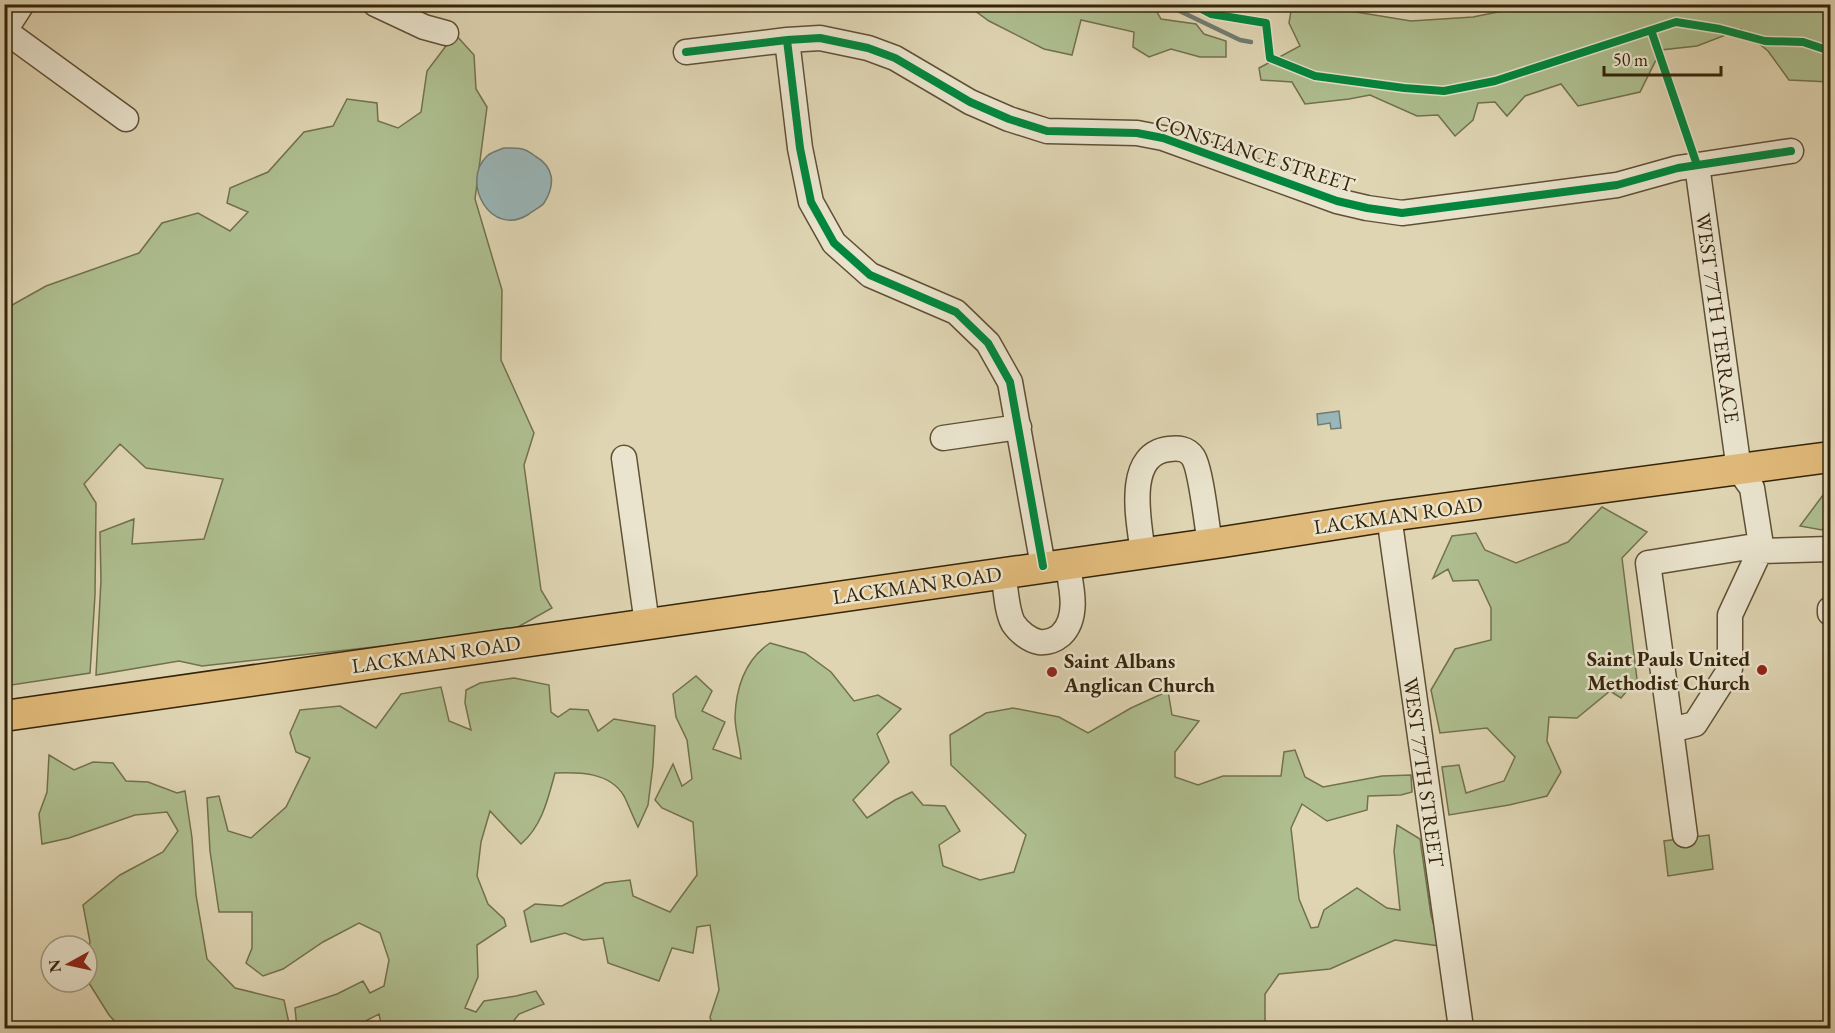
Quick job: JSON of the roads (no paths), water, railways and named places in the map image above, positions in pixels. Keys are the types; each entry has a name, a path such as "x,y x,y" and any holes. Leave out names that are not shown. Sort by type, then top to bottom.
{"main road":[{"name":"LACKMAN ROAD","path":"4,716 1210,544 1389,516 1830,457"}],"street":[{"path":"22,4 5,31 126,119"},
{"path":"375,4 424,27 446,33"},
{"name":"CONSTANCE STREET","path":"686,52 820,38 868,48 895,58 970,102 1009,119 1047,131 1137,133 1163,138 1337,201 1402,213 1617,185 1678,168 1791,151"},
{"path":"787,40 800,148 811,202 834,243 870,275 956,312 988,343 1010,382 1019,427 1055,565 1073,601 1068,626 1064,632 1052,641 1046,642 1032,640 1026,636 1014,624 1003,572"},
{"name":"WEST 77TH TERRACE","path":"1696,165 1739,470"},
{"path":"943,438 1019,427"},
{"path":"1143,553 1138,498 1139,475 1147,458 1158,450 1176,448 1185,450 1194,458 1210,544"},
{"path":"624,458 647,624"},
{"path":"1671,730 1695,724 1730,669 1730,615 1760,548 1752,488 1739,470"},
{"name":"WEST 77TH STREET","path":"1389,516 1461,1029"},
{"path":"1686,835 1648,563 1760,548 1830,549"}],"water":[{"path":"504,148 524,149 546,165 551,176 550,189 544,203 529,214 515,220 503,219 492,213 478,192 479,167 487,156"},
{"path":"1339,411 1341,428 1331,429 1330,423 1318,425 1317,414"}],"waterway":[{"path":"1165,4 1240,40 1251,42"}],"place":[{"name":"Saint Pauls United Methodist Church","path":"1762,670"},
{"name":"Saint Albans Anglican Church","path":"1052,672"}]}
